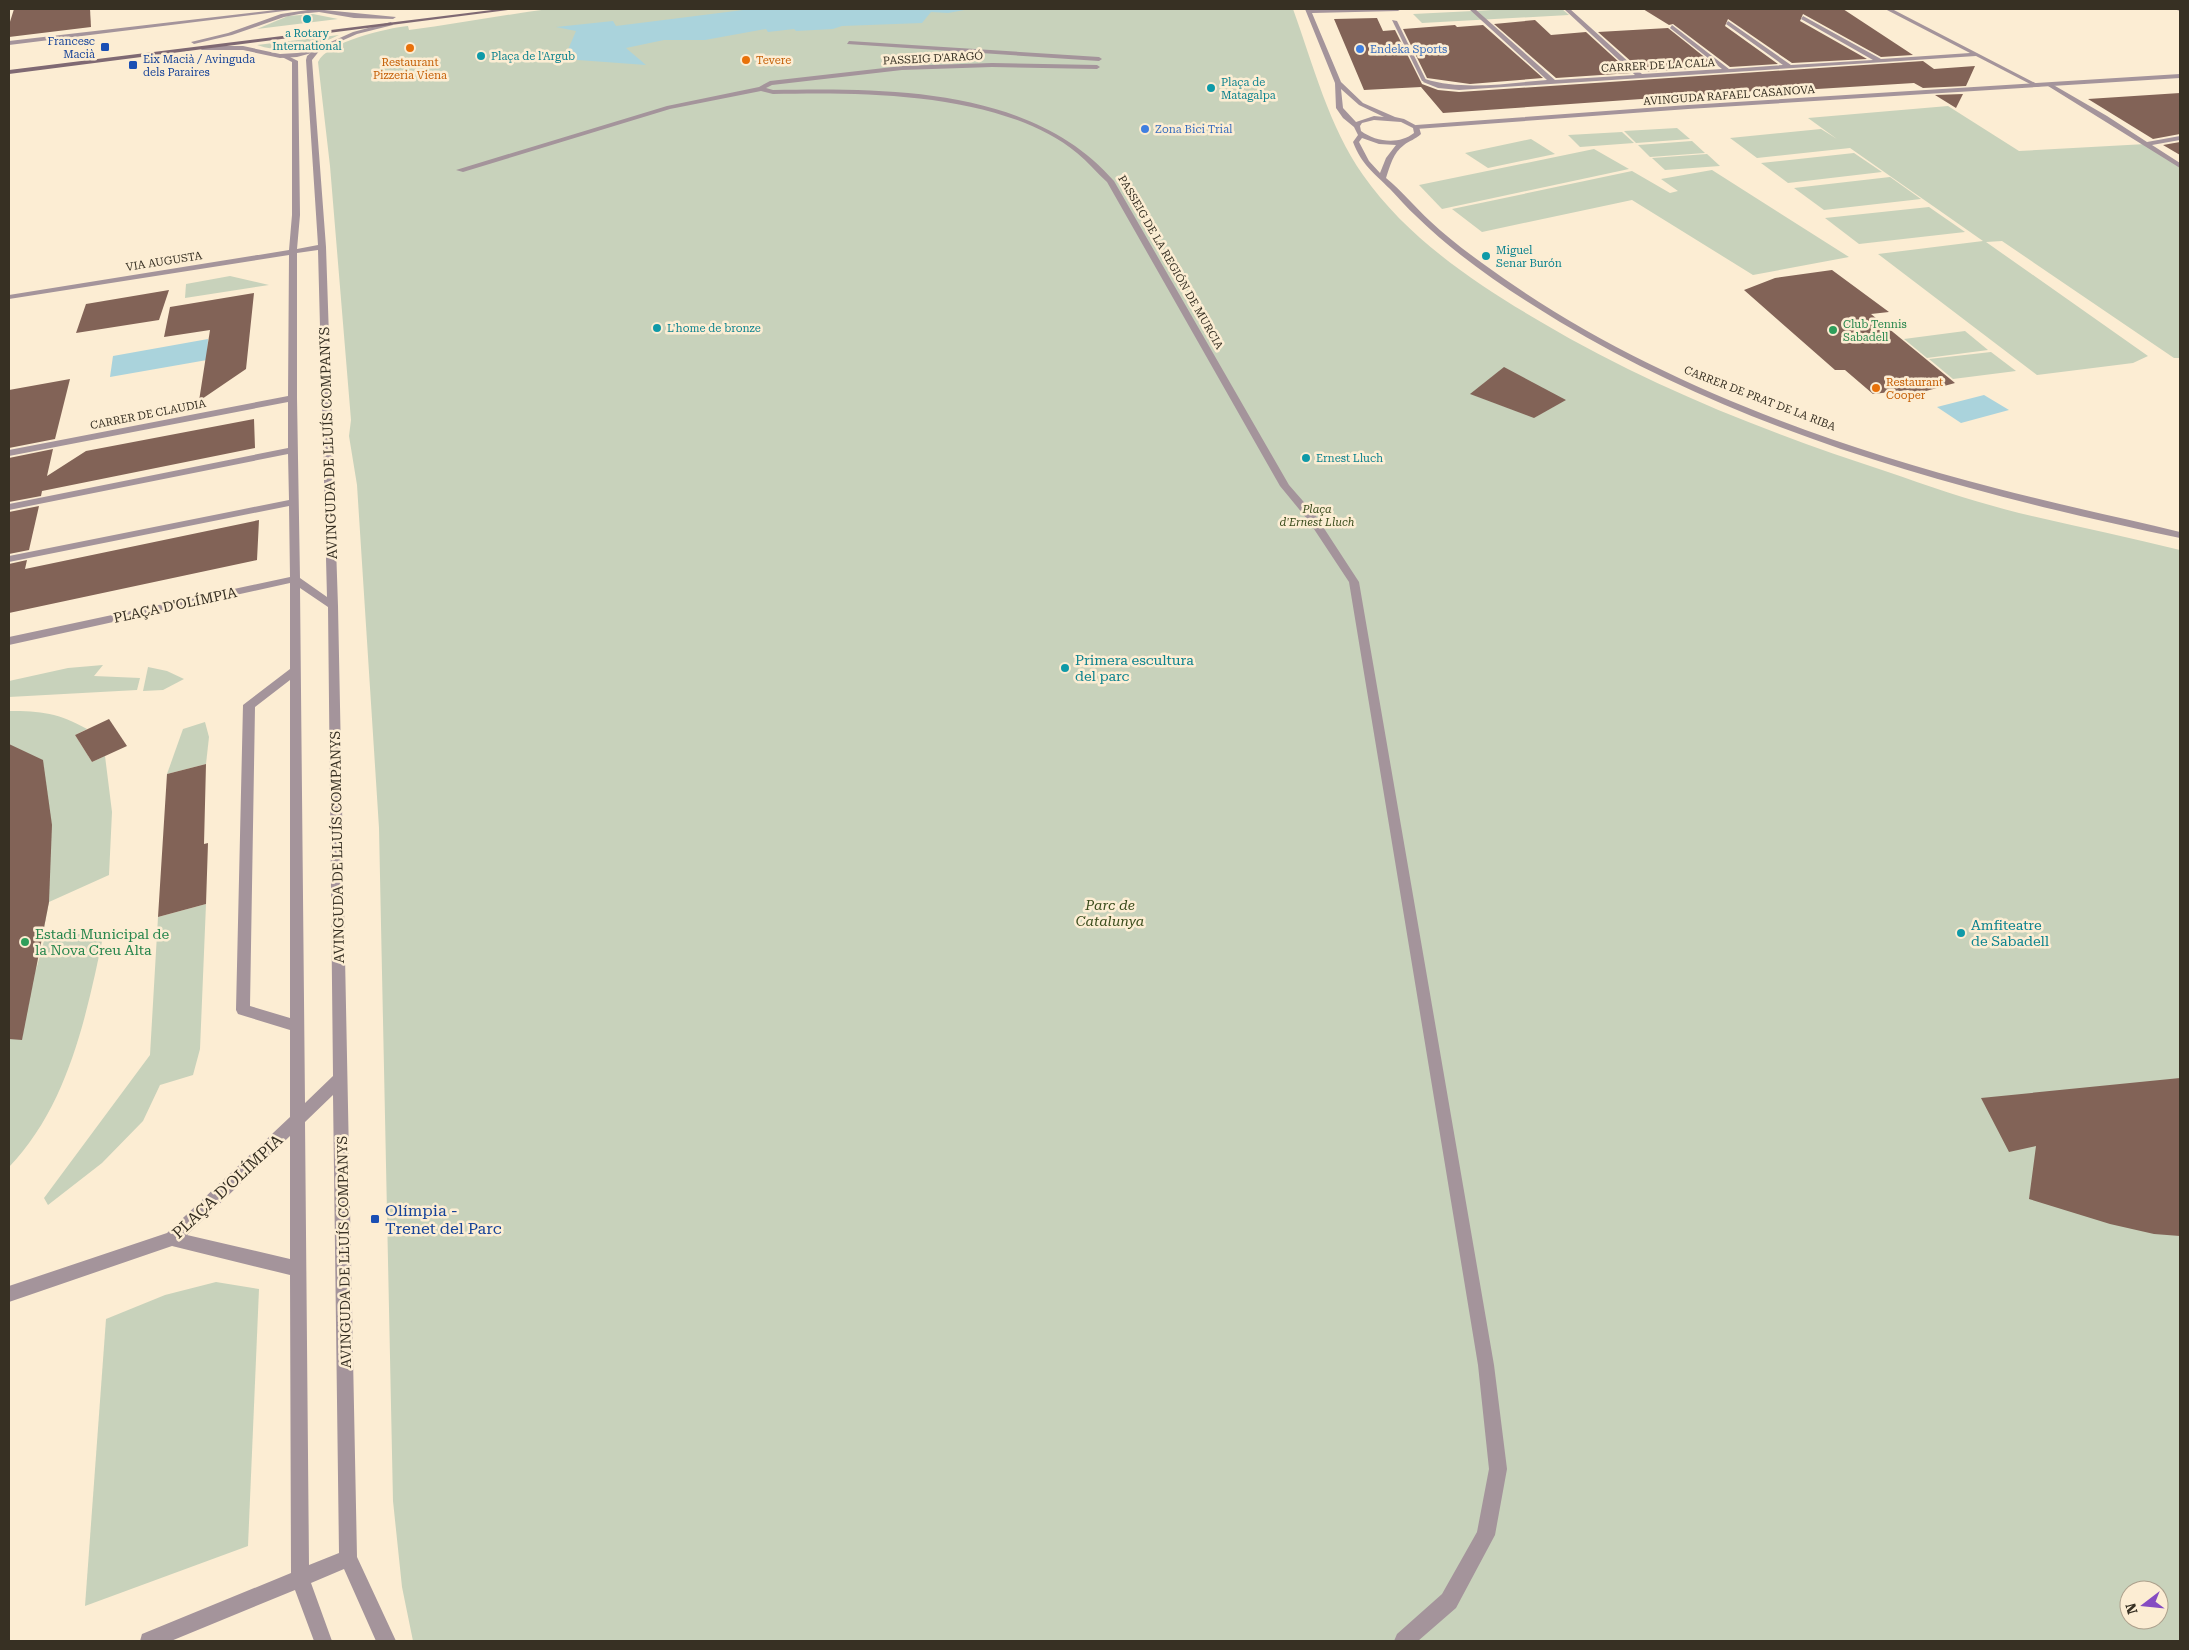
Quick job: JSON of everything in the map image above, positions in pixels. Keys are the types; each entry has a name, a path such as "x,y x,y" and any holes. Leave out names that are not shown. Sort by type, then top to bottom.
{"main road":[{"path":"9,65 194,42 234,40 361,24 393,17 457,9"},
{"path":"361,24 391,24 512,9"},
{"path":"9,72 202,48 234,40"}],"street":[{"name":"CARRER DE LA CALA","path":"1386,9 1426,81 1438,86 1459,88 1974,55"},
{"path":"1383,177 1394,149 1418,134 1416,127 1361,104 1338,83 1308,10 1398,9"},
{"path":"1472,9 1553,82"},
{"path":"1567,9 1640,76"},
{"path":"1888,9 1974,55 2044,86 2146,144 2180,166"},
{"path":"9,43 298,10 319,10 354,16 393,17"},
{"path":"194,42 244,30 298,10"},
{"path":"1899,14 1907,12"},
{"path":"354,16 361,24 355,34"},
{"path":"1803,18 1882,62"},
{"path":"1728,23 1791,68"},
{"path":"284,56 317,50 355,34 391,24"},
{"path":"1672,27 1728,71"},
{"path":"243,48 234,40 244,30"},
{"path":"848,43 1100,59"},
{"path":"202,48 243,48 284,56 295,61 296,215 293,251 292,398 295,579 300,1578 323,1641"},
{"name":"AVINGUDA DE LLUÍS COMPANYS","path":"317,50 309,57 309,60 322,247 333,606 342,1078 348,1558 386,1641"},
{"name":"PASSEIG D'ARAGÓ","path":"761,89 770,83 902,68 992,65 1097,67"},
{"name":"AVINGUDA RAFAEL CASANOVA","path":"1416,127 1688,107 2180,76"},
{"path":"1338,83 1336,100 1343,116 1357,126 1358,132 1361,135 1384,142 1403,142"},
{"path":"460,170 669,107 761,89"},
{"name":"PASSEIG DE LA REGIÓN DE MURCIA","path":"761,89 772,92 872,92 955,102 1020,119 1078,149 1099,166 1110,181 1284,486 1322,533 1354,582 1486,1365 1498,1470 1486,1535 1449,1601 1404,1641"},
{"path":"1357,126 1366,120 1392,118"},
{"name":"CARRER DE PRAT DE LA RIBA","path":"1361,135 1356,142 1371,169 1383,177 1416,214 1486,272 1597,340 1679,381 1796,428 1910,467 2058,507 2180,535"},
{"path":"2146,144 2180,138"},
{"name":"VIA AUGUSTA","path":"9,297 322,247"},
{"name":"CARRER DE CLAUDIA","path":"9,453 292,398"},
{"path":"9,507 293,450"},
{"path":"9,559 294,502"},
{"path":"295,579 333,606"},
{"name":"PLAÇA D'OLÍMPIA","path":"9,641 295,579"},
{"path":"295,672 249,705 242,1010 297,1026"},
{"name":"PLAÇA D'OLÍMPIA","path":"9,1294 172,1239 342,1078"},
{"path":"172,1239 298,1268"},
{"path":"149,1641 348,1558"}],"green space":[{"name":"Parc de Catalunya","path":"549,9 1293,9 1331,116 1363,175 1400,219 1444,258 1516,307 1624,367 1710,406 1798,441 1986,504 2180,550 2180,1641 413,1641 402,1587 393,1501 379,828 357,485 349,436 351,420 330,166 318,62 333,48 358,37 408,26 409,30"},
{"path":"1513,9 1562,9 1569,15 1422,23 1413,14"},
{"path":"313,14 338,19 257,29 288,16"},
{"path":"339,35 299,49 268,48 257,45"},
{"path":"1948,106 2019,151 2146,144 2180,166 2180,358 2174,358 2002,241 1986,242 2148,356 2133,363 2037,375 1878,254 1983,241 1850,148 1757,158 1730,138 1821,129 1837,139 1808,118"},
{"path":"1677,128 1690,139 1636,143 1624,131"},
{"path":"1622,132 1634,143 1580,147 1568,135"},
{"path":"1531,139 1555,154 1488,168 1465,153"},
{"path":"1692,141 1705,153 1650,157 1638,145"},
{"path":"1594,149 1629,169 1442,209 1419,185"},
{"path":"1854,153 1882,172 1788,183 1761,163"},
{"path":"1707,154 1720,166 1665,170 1652,158"},
{"path":"1712,170 1849,257 1753,275 1632,200 1482,232 1452,209 1632,171 1670,193 1678,191 1661,179"},
{"path":"1890,177 1921,199 1824,210 1794,188"},
{"path":"1929,207 1965,232 1859,244 1825,218"},
{"path":"230,276 269,285 185,298 186,284"},
{"path":"1965,331 1988,350 1927,358 1904,339"},
{"path":"1991,352 2016,371 1953,379 1929,359"},
{"path":"103,665 94,676 140,678 137,690 9,697 9,681 68,668"},
{"path":"148,667 167,671 184,679 163,690 143,691"},
{"path":"9,711 50,714 68,719 87,729 75,735 92,762 105,756 112,812 109,875 49,902 36,970 45,937 104,932 82,1026 73,1057 61,1087 47,1116 30,1142 9,1167"},
{"path":"205,722 209,737 206,764 167,774 183,729"},
{"path":"206,904 200,1049 193,1075 160,1085 143,1121 102,1163 48,1205 44,1198 150,1055 158,917"},
{"path":"216,1282 259,1289 248,1546 85,1606 106,1319 165,1295"}],"water":[{"path":"751,9 970,9 948,13 931,12 922,23 842,26 833,29 796,31 794,29 768,32 766,29 705,40 664,40 626,48 646,65 564,59 576,31 556,27 613,21 616,26"},
{"path":"208,339 207,360 110,377 113,356"},
{"path":"1984,395 2009,410 1961,423 1937,407"}],"building":[{"path":"14,9 90,9 91,27 9,37 9,25"},
{"path":"1643,9 1843,9 1913,55 1881,57 1803,14 1800,21 1867,59 1792,63 1728,19 1725,26 1778,64 1730,67 1673,24 1669,25"},
{"path":"1377,18 1383,31 1395,30 1422,84 1438,90 1459,92 1923,61 1934,69 1975,66 1966,86 1923,88 1914,83 1801,90 1798,88 1443,113 1421,87 1364,90 1334,19"},
{"path":"1535,20 1551,35 1586,32 1631,73 1556,78 1494,24"},
{"path":"1455,25 1457,27 1483,25 1543,78 1470,84 1427,78 1403,29"},
{"path":"1668,28 1717,67 1643,72 1598,32"},
{"path":"2180,93 2180,134 2153,139 2088,99"},
{"path":"1963,94 1956,108 1935,95"},
{"path":"2180,142 2180,155 2163,145"},
{"path":"1832,270 1889,312 1871,314 1955,383 1915,394 1908,390 1873,394 1845,370 1835,370 1744,290 1775,278"},
{"path":"169,290 159,320 76,333 86,304"},
{"path":"254,293 246,369 199,401 210,330 164,337 170,307"},
{"path":"1504,367 1566,400 1534,418 1470,394"},
{"path":"70,379 55,439 9,448 9,390"},
{"path":"254,419 255,448 42,491 41,496 9,502 9,458 53,449 47,476 86,451"},
{"path":"39,506 29,550 9,554 9,512"},
{"path":"259,520 257,560 9,613 9,564 27,560 25,569"},
{"path":"109,719 127,746 92,762 75,735"},
{"name":"Estadi Municipal de la Nova Creu Alta","path":"9,744 43,760 52,825 49,902 22,1040 9,1039"},
{"path":"206,764 204,844 208,843 206,904 158,917 167,774"},
{"path":"2180,1078 2180,1236 2154,1234 2110,1224 2029,1199 2036,1146 2009,1152 1981,1098"}],"place":[{"name":"a Rotary International","path":"307,19"},
{"name":"Francesc Macià","path":"105,47"},
{"name":"Restaurant Pizzeria Viena","path":"410,48"},
{"name":"Endeka Sports","path":"1360,49"},
{"name":"Plaça de l'Argub","path":"481,56"},
{"name":"Tevere","path":"746,60"},
{"name":"Eix Macià / Avinguda dels Paraires","path":"133,65"},
{"name":"Plaça de Matagalpa","path":"1211,88"},
{"name":"Zona Bici Trial","path":"1145,129"},
{"name":"Miguel Senar Burón","path":"1486,256"},
{"name":"L'home de bronze","path":"657,328"},
{"name":"Club Tennis Sabadell","path":"1833,330"},
{"name":"Restaurant Cooper","path":"1876,388"},
{"name":"Ernest Lluch","path":"1306,458"},
{"name":"Primera escultura del parc","path":"1065,668"},
{"name":"Amfiteatre de Sabadell","path":"1961,933"},
{"name":"Estadi Municipal de la Nova Creu Alta","path":"25,942"},
{"name":"Olímpia - Trenet del Parc","path":"375,1219"}],"park label":[{"name":"Plaça d'Ernest Lluch","path":"1317,515"}]}
